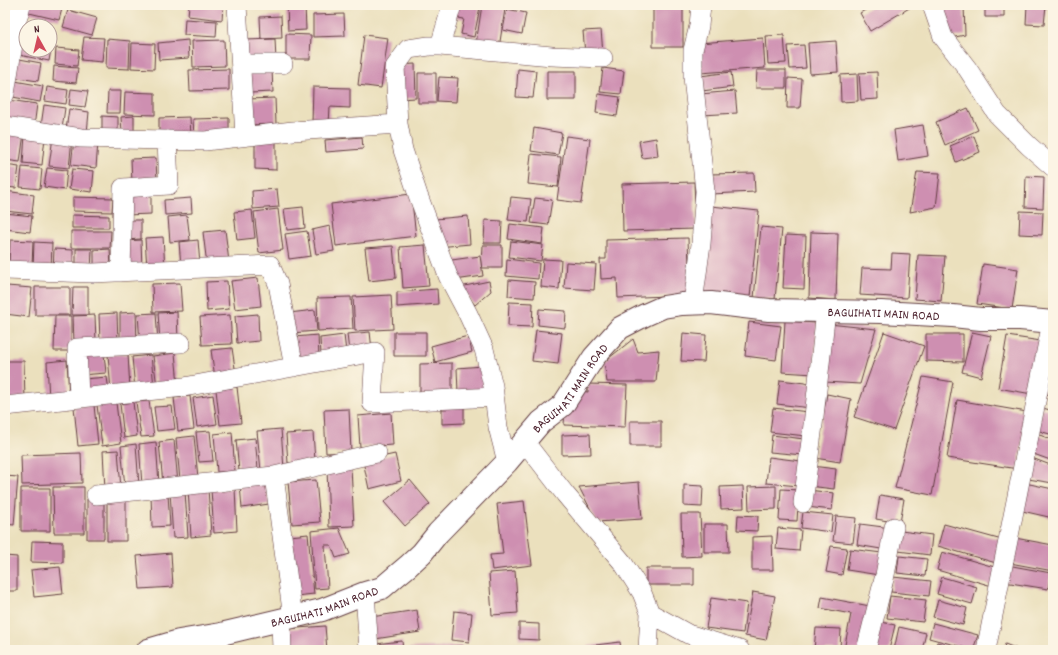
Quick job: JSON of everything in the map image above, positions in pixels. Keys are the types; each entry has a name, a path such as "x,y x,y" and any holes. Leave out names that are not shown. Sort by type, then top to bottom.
{"street":[{"path":"5,94 17,20 21,5"},
{"path":"237,5 245,136"},
{"path":"440,46 452,5"},
{"path":"693,304 701,244 705,191 693,77 693,50 699,26 701,5"},
{"path":"932,5 943,37 997,114 1029,146 1053,167"},
{"path":"507,462 498,427 493,386 484,349 448,276 403,150 398,124 395,67 408,48 429,46 552,56 603,58"},
{"path":"241,64 283,64"},
{"path":"5,126 81,138 205,141 294,131 398,124"},
{"path":"121,272 123,188 169,185 167,140"},
{"path":"5,270 93,273 270,265 278,284 294,367"},
{"name":"BAGUIHATI MAIN ROAD","path":"148,650 180,645 322,610 364,593 382,588 422,553 438,533 507,462 541,422 563,405 594,357 620,328 663,307 682,304 711,303 769,310 881,312 1053,322"},
{"path":"803,503 826,311"},
{"path":"986,650 1053,322"},
{"path":"79,398 77,348 181,343"},
{"path":"5,406 184,387 376,352 372,403 494,398"},
{"path":"524,442 623,563 642,593 650,614 648,650"},
{"path":"96,495 274,476 377,453"},
{"path":"274,476 287,619 282,650"},
{"path":"866,650 885,575 894,527"},
{"path":"364,593 369,650"},
{"path":"650,614 688,634 740,650"}],"building":[{"path":"26,5 63,5 59,20 58,18 50,18 25,12"},
{"path":"189,5 223,5 222,20 188,16"},
{"path":"287,5 305,5 306,30 288,31"},
{"path":"456,5 480,7 474,37 461,34 464,19 453,17"},
{"path":"482,5 505,9 499,48 476,44"},
{"path":"874,5 909,5 911,7 870,31 860,13"},
{"path":"938,5 964,5 965,35 950,38"},
{"path":"985,5 1004,5 1004,17 985,17"},
{"path":"1027,5 1046,5 1044,25 1026,24"},
{"path":"653,6 683,6 683,47 653,47"},
{"path":"5,9 15,10 12,29 5,28"},
{"path":"507,9 526,13 522,34 503,30"},
{"path":"68,10 97,18 92,35 63,27"},
{"path":"344,14 345,36 313,37 313,15"},
{"path":"281,16 282,38 261,39 260,17"},
{"path":"185,19 217,21 216,37 184,35"},
{"path":"601,30 603,53 585,54 583,31"},
{"path":"286,34 311,35 310,59 286,59"},
{"path":"364,35 388,38 381,88 358,85"},
{"path":"784,35 786,63 768,64 766,36"},
{"path":"18,36 18,55 14,54"},
{"path":"84,37 104,38 102,62 81,60"},
{"path":"763,38 765,68 701,73 699,43"},
{"path":"107,39 130,41 129,69 106,68"},
{"path":"275,39 276,61 246,63 245,40"},
{"path":"188,40 189,58 159,60 158,43"},
{"path":"224,40 225,66 193,67 192,41"},
{"path":"836,41 838,72 810,74 808,43"},
{"path":"132,43 155,44 154,69 131,68"},
{"path":"804,45 806,68 790,69 788,46"},
{"path":"58,48 79,50 77,66 55,64 55,58 58,58"},
{"path":"14,58 41,63 38,81 11,77"},
{"path":"34,58 50,58 49,61"},
{"path":"415,64 416,98 399,99 397,65"},
{"path":"54,66 78,68 76,83 53,81"},
{"path":"603,68 624,71 621,94 600,92"},
{"path":"229,69 229,90 190,91 189,70"},
{"path":"518,69 536,71 533,98 516,97"},
{"path":"272,70 273,92 250,93 249,71"},
{"path":"757,70 786,70 786,88 756,88"},
{"path":"547,71 576,71 576,100 547,100"},
{"path":"731,72 733,87 702,91 700,76"},
{"path":"877,72 878,99 861,100 859,73"},
{"path":"418,73 436,73 436,103 418,103"},
{"path":"857,74 858,101 841,102 840,75"},
{"path":"439,77 458,78 456,102 437,101"},
{"path":"788,78 802,79 800,108 787,108"},
{"path":"9,80 43,86 40,102 7,96"},
{"path":"47,87 68,90 66,104 45,101"},
{"path":"313,87 350,88 350,108 330,107 329,124 312,123"},
{"path":"71,89 88,91 85,107 69,105"},
{"path":"108,91 121,91 120,113 107,113"},
{"path":"735,91 737,113 702,115 700,94"},
{"path":"125,92 155,93 155,115 124,114"},
{"path":"598,94 620,97 617,116 596,113"},
{"path":"275,98 276,124 247,125 247,99"},
{"path":"8,100 37,104 34,127 5,123"},
{"path":"44,105 65,108 62,129 41,126"},
{"path":"968,108 978,130 945,145 936,122"},
{"path":"69,109 89,112 87,133 66,130"},
{"path":"102,116 118,117 118,135 102,135"},
{"path":"134,116 134,134 122,134 121,117"},
{"path":"190,117 191,137 159,138 159,118"},
{"path":"229,118 229,137 194,137 193,119"},
{"path":"923,125 928,156 898,161 894,130"},
{"path":"534,128 562,133 558,155 531,151"},
{"path":"5,131 24,133 20,162 5,160"},
{"path":"25,135 45,137 42,165 23,163"},
{"path":"566,136 590,139 581,203 557,200"},
{"path":"974,136 980,152 956,162 950,146"},
{"path":"53,137 72,139 69,168 49,166"},
{"path":"362,137 363,149 326,152 325,140"},
{"path":"656,138 658,156 642,158 639,141"},
{"path":"255,139 276,139 276,170 255,169"},
{"path":"74,140 98,142 96,168 71,165"},
{"path":"531,154 561,157 558,187 528,184"},
{"path":"156,158 157,182 132,183 131,159"},
{"path":"5,165 19,167 16,188 5,187"},
{"path":"22,167 42,169 40,189 20,187"},
{"path":"47,168 67,170 65,190 44,187"},
{"path":"72,169 94,171 92,192 69,189"},
{"path":"917,172 940,173 936,207 910,212"},
{"path":"754,173 755,192 710,194 709,174"},
{"path":"1026,176 1044,177 1043,208 1025,207"},
{"path":"694,182 696,229 623,231 622,184"},
{"path":"277,189 279,207 253,209 252,191"},
{"path":"5,191 34,195 32,214 5,211"},
{"path":"151,193 151,214 126,215 126,194"},
{"path":"411,194 416,236 336,246 331,204"},
{"path":"73,197 113,198 112,212 73,211"},
{"path":"511,197 531,199 528,222 508,220"},
{"path":"191,198 192,213 165,215 164,200"},
{"path":"535,198 552,200 548,225 531,223"},
{"path":"711,206 759,211 750,297 702,292"},
{"path":"303,207 305,228 287,230 284,209"},
{"path":"278,209 283,250 259,253 254,212"},
{"path":"252,210 255,238 237,240 234,212"},
{"path":"1020,211 1043,212 1042,235 1019,234"},
{"path":"5,213 32,216 30,232 5,229"},
{"path":"72,215 109,216 109,228 72,228"},
{"path":"187,215 190,240 170,242 168,217"},
{"path":"468,216 470,244 438,247 435,219"},
{"path":"124,220 141,220 141,239 124,240"},
{"path":"485,220 502,221 501,243 484,243"},
{"path":"510,224 544,228 542,244 508,239"},
{"path":"330,226 334,251 316,254 312,230"},
{"path":"761,227 782,229 775,299 754,298"},
{"path":"225,230 229,262 207,265 203,232"},
{"path":"71,231 111,231 110,248 71,248"},
{"path":"307,231 311,256 289,259 285,234"},
{"path":"811,232 838,233 836,300 809,298"},
{"path":"786,235 806,236 804,289 783,288"},
{"path":"163,237 165,268 147,269 145,238"},
{"path":"688,238 690,295 618,298 617,278 601,279 600,259 606,259 606,240"},
{"path":"10,240 33,241 32,267 9,267"},
{"path":"141,240 142,269 125,269 124,241"},
{"path":"198,240 200,265 181,266 179,242"},
{"path":"511,241 543,245 541,261 509,257"},
{"path":"34,242 52,243 51,270 33,270"},
{"path":"425,245 429,286 403,288 400,247"},
{"path":"483,245 502,245 502,268 482,268"},
{"path":"393,246 396,278 369,281 365,248"},
{"path":"54,249 73,250 73,271 53,270"},
{"path":"76,249 92,249 91,271 76,270"},
{"path":"110,249 111,268 94,269 94,250"},
{"path":"892,253 910,254 907,298 860,295 862,268 891,269"},
{"path":"918,255 945,256 941,301 915,299"},
{"path":"480,256 483,276 455,280 452,260"},
{"path":"507,259 539,263 538,279 506,276"},
{"path":"543,259 561,260 559,289 541,287"},
{"path":"566,262 596,264 594,290 564,288"},
{"path":"983,264 1018,269 1012,309 977,304"},
{"path":"258,278 261,306 235,309 231,281"},
{"path":"509,280 535,282 534,298 508,296"},
{"path":"227,281 229,309 207,311 206,282"},
{"path":"489,281 491,291 475,305 460,287"},
{"path":"180,283 182,311 153,312 152,284"},
{"path":"7,286 32,288 29,317 5,314"},
{"path":"35,287 70,287 70,315 35,315"},
{"path":"73,287 88,287 88,315 72,315"},
{"path":"437,289 438,304 397,307 397,292"},
{"path":"391,295 393,329 355,331 353,297"},
{"path":"351,297 353,329 318,331 317,298"},
{"path":"509,302 533,303 532,327 508,326"},
{"path":"539,309 566,311 565,328 538,325"},
{"path":"315,310 317,331 291,333 289,313"},
{"path":"136,312 137,344 120,345 120,313"},
{"path":"177,312 178,341 160,341 158,313"},
{"path":"117,313 118,343 100,343 99,314"},
{"path":"156,313 158,343 140,344 138,314"},
{"path":"258,314 259,341 237,343 235,316"},
{"path":"95,315 96,342 74,343 73,316"},
{"path":"230,315 232,344 202,345 200,317"},
{"path":"55,316 71,316 71,351 54,351"},
{"path":"785,321 817,323 814,374 782,372"},
{"path":"749,322 781,326 776,360 745,356"},
{"path":"829,324 876,329 860,384 825,382"},
{"path":"536,330 562,333 558,364 532,361"},
{"path":"370,332 372,350 349,352 347,334"},
{"path":"394,332 426,332 426,356 394,356"},
{"path":"884,332 924,346 894,430 854,417"},
{"path":"972,332 991,336 981,377 962,372"},
{"path":"683,333 706,335 704,362 681,361"},
{"path":"926,334 963,334 963,362 926,361"},
{"path":"318,335 319,359 296,361 294,337"},
{"path":"344,335 346,352 321,355 320,338"},
{"path":"468,336 472,352 435,362 431,346"},
{"path":"1007,336 1041,341 1032,394 998,388"},
{"path":"633,339 638,352 659,350 656,382 607,382 604,362"},
{"path":"232,348 236,375 215,378 211,350"},
{"path":"175,353 178,384 157,387 153,356"},
{"path":"104,354 106,373 81,375 80,356"},
{"path":"128,354 130,390 111,391 108,355"},
{"path":"151,355 154,387 135,389 132,357"},
{"path":"67,360 69,397 49,399 47,362"},
{"path":"1053,360 1053,396 1046,394"},
{"path":"5,361 24,361 25,401 5,402"},
{"path":"452,363 452,394 420,395 420,364"},
{"path":"483,366 484,392 458,393 457,368"},
{"path":"107,377 109,391 86,393 84,379"},
{"path":"923,377 953,382 932,495 895,488"},
{"path":"780,380 813,384 811,408 777,404"},
{"path":"588,384 627,385 625,427 564,425 565,410 581,391 588,392"},
{"path":"237,387 241,423 220,425 216,390"},
{"path":"827,394 851,399 840,462 815,458"},
{"path":"213,395 217,424 197,427 193,398"},
{"path":"190,396 194,429 178,431 174,398"},
{"path":"957,400 1027,412 1018,469 947,458"},
{"path":"149,401 154,436 141,437 136,402"},
{"path":"133,402 137,436 124,438 120,404"},
{"path":"116,403 121,443 102,446 97,405"},
{"path":"94,405 98,444 78,446 74,407"},
{"path":"442,405 464,405 464,423 442,424"},
{"path":"172,406 175,429 157,431 154,407"},
{"path":"773,408 809,412 806,436 770,432"},
{"path":"1043,408 1053,411 1053,435 1036,430"},
{"path":"349,409 351,452 326,453 324,410"},
{"path":"391,413 393,445 360,447 358,416"},
{"path":"630,421 661,421 661,446 630,446"},
{"path":"281,429 284,469 261,471 257,431"},
{"path":"210,431 213,461 199,462 196,432"},
{"path":"232,432 235,471 217,472 214,434"},
{"path":"313,432 315,461 288,463 286,434"},
{"path":"590,434 591,454 562,455 562,435"},
{"path":"1037,434 1053,440 1053,461 1031,453"},
{"path":"772,435 804,439 803,455 770,452"},
{"path":"194,436 198,478 180,480 176,438"},
{"path":"255,438 258,469 239,471 236,440"},
{"path":"174,440 178,483 163,484 159,442"},
{"path":"156,442 159,484 142,485 139,444"},
{"path":"136,444 139,486 125,487 121,446"},
{"path":"118,450 121,489 105,490 103,451"},
{"path":"81,453 82,483 22,485 21,455"},
{"path":"395,454 401,481 369,489 363,461"},
{"path":"769,457 801,461 799,486 766,483"},
{"path":"1032,458 1053,466 1053,483 1028,479"},
{"path":"812,466 836,469 834,489 809,486"},
{"path":"351,467 354,526 329,527 327,468"},
{"path":"5,476 18,477 14,525 5,524"},
{"path":"316,480 320,522 292,524 288,482"},
{"path":"410,480 430,504 405,526 384,502"},
{"path":"266,482 269,504 242,508 240,485"},
{"path":"639,482 642,519 597,522 579,487"},
{"path":"1025,483 1053,489 1053,518 1018,510"},
{"path":"684,485 703,486 702,507 684,506"},
{"path":"743,486 744,508 721,509 720,487"},
{"path":"776,486 776,509 749,510 748,487"},
{"path":"53,487 84,487 84,533 54,533"},
{"path":"21,488 50,488 50,531 21,531"},
{"path":"208,488 211,535 191,537 188,489"},
{"path":"235,488 237,531 214,533 211,490"},
{"path":"781,489 799,490 797,521 779,520"},
{"path":"808,490 834,493 832,510 807,507"},
{"path":"185,491 188,537 173,538 170,492"},
{"path":"151,494 168,494 170,526 152,527"},
{"path":"880,495 904,499 900,523 876,519"},
{"path":"107,497 126,497 126,541 107,541"},
{"path":"87,499 104,499 104,539 87,539"},
{"path":"524,501 532,565 492,570 490,555 503,554 497,504"},
{"path":"803,512 833,515 831,532 801,528"},
{"path":"681,514 700,514 702,556 682,557"},
{"path":"738,515 758,516 757,531 737,530"},
{"path":"836,516 856,518 853,543 833,541"},
{"path":"704,524 728,524 729,552 704,552"},
{"path":"860,524 891,528 887,550 857,545"},
{"path":"944,524 1002,540 996,563 938,546"},
{"path":"339,528 350,554 336,558 331,545 325,545 328,588 315,589 311,531"},
{"path":"778,528 801,530 799,551 776,549"},
{"path":"901,531 932,535 930,555 898,551"},
{"path":"308,534 314,594 296,596 290,536"},
{"path":"772,536 773,570 752,570 752,537"},
{"path":"1015,538 1053,545 1053,571 1010,563"},
{"path":"32,541 63,542 63,563 31,562"},
{"path":"831,546 847,548 842,575 826,572"},
{"path":"850,549 882,553 879,575 847,570"},
{"path":"942,552 998,568 992,586 937,570"},
{"path":"171,553 173,587 140,589 137,556"},
{"path":"5,556 17,557 17,591 5,591"},
{"path":"899,556 927,559 925,576 897,573"},
{"path":"1007,565 1051,573 1048,589 1004,582"},
{"path":"60,567 63,594 34,597 31,570"},
{"path":"646,568 694,568 694,585 646,585"},
{"path":"515,571 518,613 492,615 489,573"},
{"path":"893,577 931,581 929,596 891,592"},
{"path":"942,577 977,587 972,604 937,594"},
{"path":"753,592 775,596 766,640 745,636"},
{"path":"890,596 926,600 923,622 887,618"},
{"path":"822,597 870,606 862,650 844,650 851,614 820,608"},
{"path":"711,598 747,603 743,633 706,628"},
{"path":"938,600 967,608 963,625 933,617"},
{"path":"417,610 420,632 375,639 371,617"},
{"path":"454,611 472,613 469,642 451,640"},
{"path":"877,621 895,625 889,650 869,650"},
{"path":"519,623 539,624 539,640 519,639"},
{"path":"933,623 978,635 973,650 929,638"},
{"path":"325,626 327,650 287,650 285,629"},
{"path":"899,627 926,633 922,650 894,650"},
{"path":"816,628 841,629 840,650 814,650"},
{"path":"402,641 403,650 376,650 375,644"},
{"path":"620,642 621,650 587,650 587,646"},
{"path":"937,642 961,650 934,650"},
{"path":"1005,644 1020,650 1003,650"},
{"path":"463,646 463,650 410,650 409,648"},
{"path":"272,647 272,650 236,650 236,649"}]}
